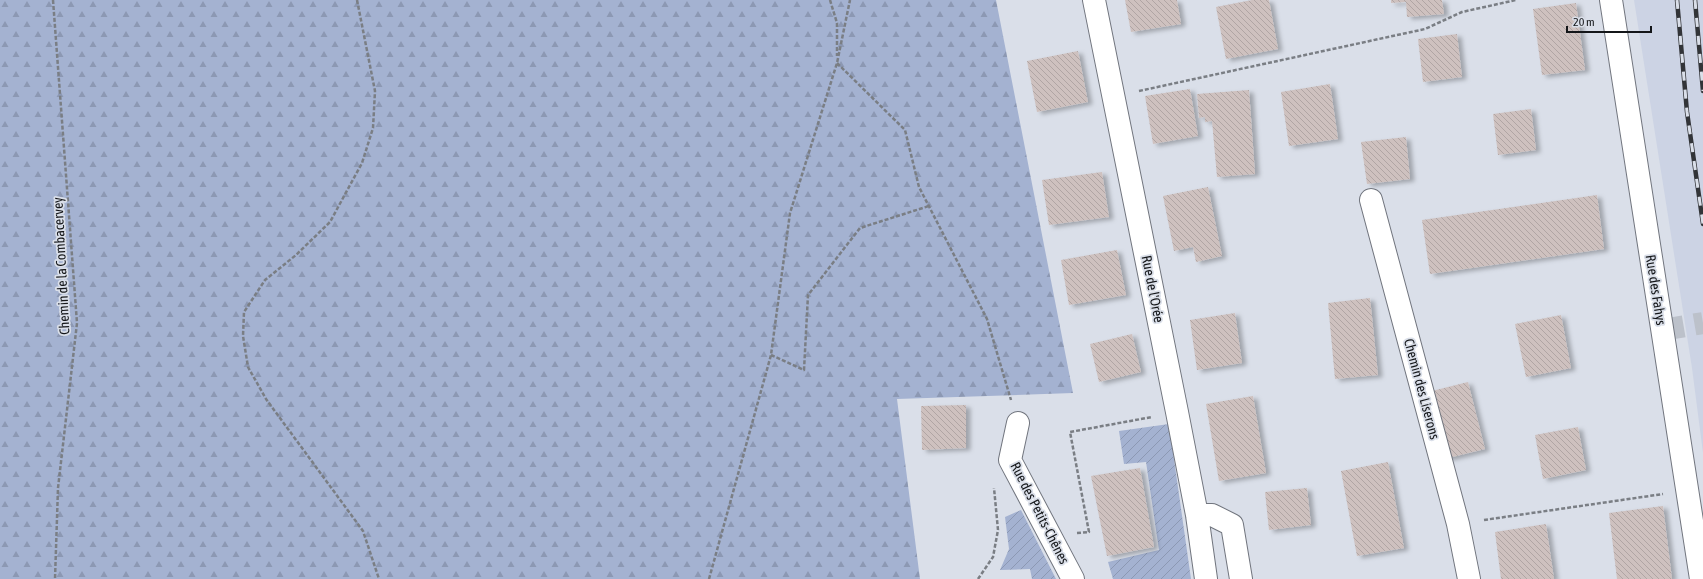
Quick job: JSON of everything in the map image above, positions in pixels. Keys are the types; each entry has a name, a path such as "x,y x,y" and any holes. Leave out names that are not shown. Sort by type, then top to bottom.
{"street":[{"name":"Rue de l'Orée","path":"1094,0 1197,514 1206,579"},
{"name":"Rue des Fahys","path":"1611,0 1701,579"},
{"name":"Chemin des Liserons","path":"1371,200 1458,524 1469,579"},
{"name":"Rue des Petits-Chênes","path":"1018,423 1010,460 1073,579"},
{"path":"1197,514 1212,515 1232,525 1241,579"}],"path":[{"name":"Chemin de la Combacervey","path":"53,0 77,323 58,488 55,579"},
{"path":"357,0 375,91 373,128 362,163 330,222 296,255 265,280 244,312 243,336 248,368 266,399 363,531 378,579"},
{"path":"830,0 837,23 837,62 905,130 919,187 987,319 1018,423"},
{"path":"709,579 771,355 790,213 837,62 850,0"},
{"path":"1134,92 1425,29 1462,12 1516,0"},
{"path":"771,355 804,370 808,295 860,228 930,206"},
{"path":"1074,533 1089,532 1070,432 1177,412"},
{"path":"978,579 993,557 998,530 992,467 1010,460"},
{"path":"1458,524 1671,493"}],"shaded area":[{"path":"1634,0 1703,0 1703,453 1692,368"}],"green space":[{"path":"0,0 996,0 1073,393 897,399 920,579 0,579"},
{"path":"1169,424 1191,579 1113,579 1108,562 1159,550 1146,462 1124,464 1119,431"},
{"path":"1021,510 1056,579 1032,579 1030,569 1000,570 1009,549 1005,517"}],"building":[{"path":"1125,0 1177,0 1181,24 1131,32"},
{"path":"1252,0 1269,0 1278,49 1226,59 1216,7"},
{"path":"1391,0 1442,0 1444,14 1407,17 1406,2 1391,3"},
{"path":"1576,3 1585,70 1542,75 1533,9"},
{"path":"1457,34 1462,77 1423,82 1418,39"},
{"path":"1078,51 1088,102 1037,112 1027,61"},
{"path":"1330,84 1338,139 1289,146 1281,92"},
{"path":"1190,89 1198,136 1153,144 1145,96"},
{"path":"1249,90 1255,174 1217,177 1212,121 1205,122 1205,117 1199,118 1197,94"},
{"path":"1531,109 1536,150 1498,155 1493,114"},
{"path":"1406,137 1410,179 1367,184 1361,142"},
{"path":"1102,172 1109,217 1049,225 1042,180"},
{"path":"1208,187 1222,256 1196,262 1193,247 1174,251 1163,196"},
{"path":"1597,195 1604,249 1430,274 1422,220"},
{"path":"1117,250 1126,295 1069,305 1061,260"},
{"path":"1370,298 1378,375 1335,379 1328,303"},
{"path":"1235,313 1242,363 1197,370 1190,320"},
{"path":"1561,315 1571,368 1526,377 1515,324"},
{"path":"1132,334 1141,372 1099,382 1090,344"},
{"path":"1468,382 1485,449 1444,459 1428,392"},
{"path":"1253,396 1266,473 1219,481 1206,404"},
{"path":"966,405 966,448 922,450 921,406"},
{"path":"1578,427 1586,470 1543,479 1535,435"},
{"path":"1388,462 1404,548 1357,556 1341,471"},
{"path":"1140,468 1154,547 1107,556 1091,476"},
{"path":"1307,488 1311,525 1269,530 1265,492"},
{"path":"1663,506 1672,579 1617,579 1609,513"},
{"path":"1546,524 1554,579 1501,579 1495,532"}],"tunnel":[{"path":"1662,330 1703,323"}],"railway":[{"path":"1677,0 1687,112 1703,224"},
{"path":"1695,0 1703,91"}]}
